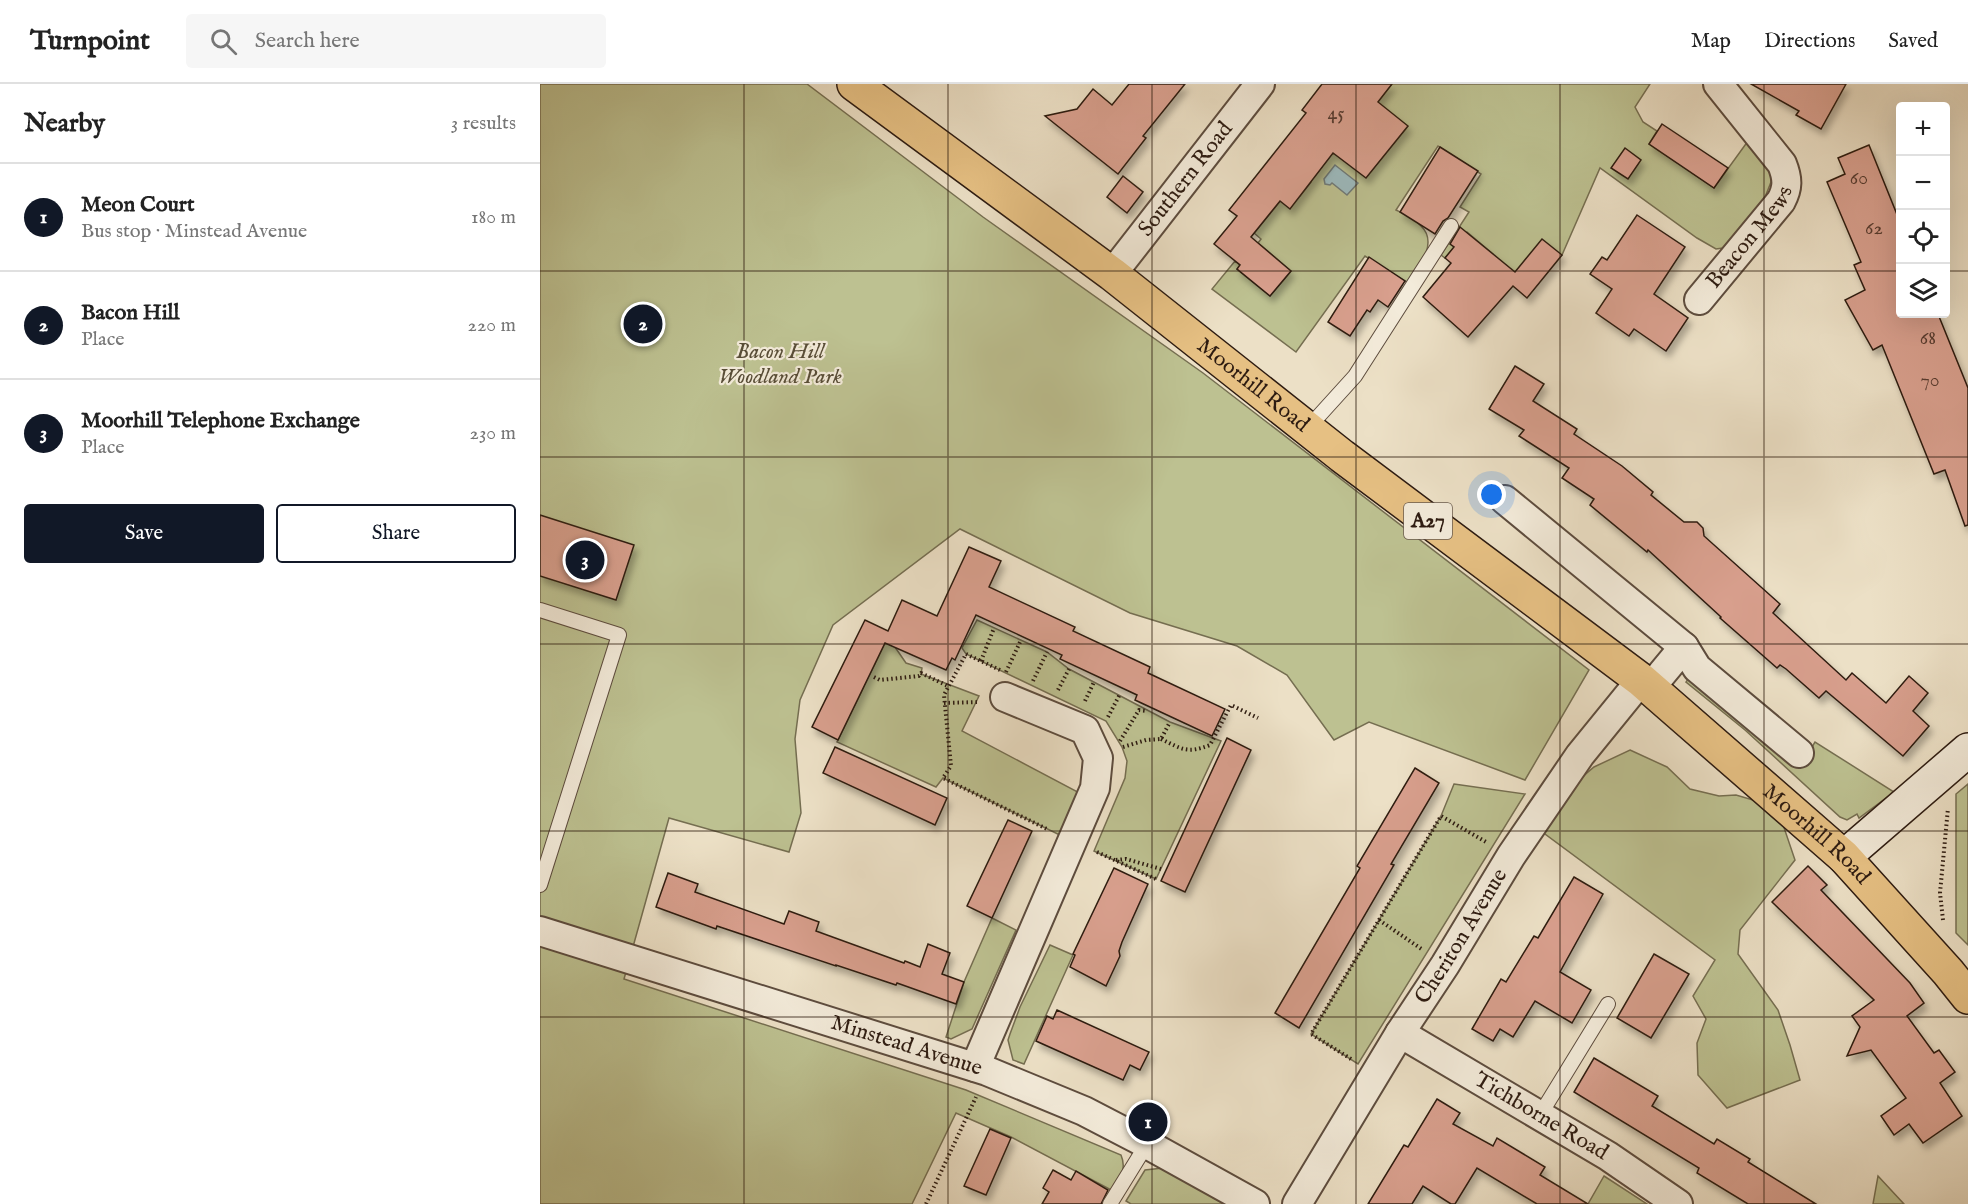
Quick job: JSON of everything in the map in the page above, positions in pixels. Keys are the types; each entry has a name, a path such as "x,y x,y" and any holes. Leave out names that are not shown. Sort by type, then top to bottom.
{"main road":[{"name":"Moorhill Road","path":"854,84 1112,274 1307,429 1645,684 1844,856 1968,997"}],"street":[{"name":"Southern Road","path":"1112,274 1260,84"},
{"name":"Beacon Mews","path":"1699,300 1781,201 1787,189 1786,174 1782,165 1718,84"},
{"path":"1504,500 1684,647 1697,668 1799,753"},
{"path":"1645,684 1684,647"},
{"path":"981,1069 1072,841 1113,749 1009,682"},
{"name":"Cheriton Avenue","path":"1297,1204 1400,1033 1445,965 1511,856 1580,755 1645,684"},
{"path":"1844,856 1968,750"},
{"name":"Minstead Avenue","path":"540,931 981,1069 1084,1112 1255,1204"},
{"name":"Tichborne Road","path":"1400,1033 1608,1156 1678,1204"}],"lane":[{"path":"1307,429 1355,376 1451,226"},
{"path":"540,610 619,635 540,885"},
{"path":"1540,1115 1608,1004"},
{"path":"1110,1204 1147,1144"}],"path":[{"path":"981,661 994,628"},
{"path":"944,703 971,703 1009,682 1021,640"},
{"path":"1038,688 1031,685 1047,652"},
{"path":"1009,682 981,661 966,654 944,695 951,766 943,778 1156,879"},
{"path":"1055,696 1069,669"},
{"path":"874,677 880,680 921,674 948,686"},
{"path":"1082,709 1094,682"},
{"path":"1106,721 1120,694"},
{"path":"1113,749 1146,740 1161,739 1184,750 1196,751 1210,745 1231,705 1258,718"},
{"path":"1113,749 1139,710 1147,711"},
{"path":"1161,739 1170,722"},
{"path":"1113,749 1115,735"},
{"path":"1943,926 1940,893 1948,806"},
{"path":"1375,1074 1311,1034 1441,816 1511,856"},
{"path":"1115,860 1126,859 1161,869"},
{"path":"1379,920 1445,965"},
{"path":"926,1204 981,1069"}],"green space":[{"name":"Bacon Hill Woodland Park","path":"540,84 807,84 983,217 1203,373 1589,670 1525,780 1369,722 1334,740 1287,675 1237,646 1130,613 960,529 833,625 800,700 795,739 801,813 789,852 669,818 624,979 966,1090 1121,1155 1123,1169 1113,1191 1011,1137 956,1113 912,1204 540,1204"},
{"path":"1392,84 1650,84 1635,107 1643,122 1657,131 1649,144 1714,188 1748,141 1770,166 1771,182 1758,215 1723,248 1716,249 1697,238 1600,168 1562,255 1507,281 1478,273 1493,254 1467,232 1445,258 1441,255 1469,212 1460,207 1481,174 1438,146 1396,210 1419,223 1428,240 1425,255 1408,283 1365,256 1296,352 1212,289 1235,261 1240,265 1237,269 1270,296 1291,271 1258,243 1261,239 1254,233 1290,189 1300,196 1311,182 1302,174 1323,147 1333,154"},
{"path":"977,620 1047,652 1069,669 1170,722 1221,741 1156,879 1094,851 1125,778 1127,761 1122,747 1106,721 966,654 962,648"},
{"path":"888,637 906,663 922,668 921,674 979,696 962,731 1091,799 1072,841 943,778 936,787 837,742"},
{"path":"1688,679 1806,757 1815,742 1894,792 1859,818 1857,814 1847,820 1840,817 1745,730 1686,682"},
{"path":"1630,750 1667,767 1690,789 1719,796 1736,795 1777,807 1795,860 1740,930 1738,954 1778,1010 1800,1080 1727,1108 1698,1075 1697,1043 1706,1019 1693,996 1715,960 1541,831 1567,790 1594,767"},
{"path":"1454,784 1525,794 1358,1064 1311,1034 1441,816"},
{"path":"1968,784 1968,945 1956,933 1956,794"},
{"path":"992,918 1016,930 972,1029 951,1039 946,1037 964,982"},
{"path":"1050,945 1073,955 1024,1064 1013,1060 1008,1040 1020,1007"},
{"path":"1163,1168 1224,1204 1131,1204 1126,1201 1145,1170"},
{"path":"1604,1176 1647,1204 1588,1204"},
{"path":"1878,1176 1904,1204 1873,1204"}],"water":[{"path":"1335,165 1358,183 1347,195 1332,183 1325,184 1324,179"}],"building":[{"path":"1129,84 1185,84 1143,136 1146,138 1118,174 1045,116 1077,109 1093,89 1112,105"},
{"path":"1322,84 1392,84 1378,102 1408,126 1366,178 1333,153 1290,209 1280,201 1251,237 1291,271 1270,296 1237,269 1240,265 1214,244 1237,216 1229,210 1306,113 1302,110"},
{"path":"1751,84 1846,84 1821,129 1796,115 1799,111"},
{"path":"1662,124 1728,168 1714,188 1649,144"},
{"path":"1869,145 1896,212 1896,318 1940,318 1968,388 1968,525 1965,526 1945,470 1934,474 1882,345 1873,350 1845,300 1865,290 1854,265 1861,262 1827,182 1845,174 1838,158"},
{"path":"1440,147 1478,171 1435,234 1400,212"},
{"path":"1625,148 1641,160 1628,179 1611,168"},
{"path":"1123,176 1143,192 1127,213 1107,197"},
{"path":"1637,215 1685,247 1654,294 1688,318 1666,351 1634,329 1629,336 1596,313 1612,289 1590,274 1602,257 1607,260"},
{"path":"1460,227 1515,272 1542,239 1562,255 1527,298 1513,286 1468,337 1423,297 1451,263 1445,258 1454,247 1450,244"},
{"path":"1369,257 1405,281 1388,307 1378,300 1370,312 1367,310 1350,336 1328,322"},
{"path":"1515,366 1544,384 1533,401 1577,429 1574,434 1622,466 1653,492 1651,495 1684,522 1697,522 1703,528 1704,536 1780,604 1773,613 1846,680 1852,673 1886,703 1909,676 1928,693 1913,711 1929,726 1903,756 1826,691 1819,698 1786,669 1780,665 1777,668 1648,550 1647,552 1590,505 1594,499 1562,478 1569,468 1519,436 1524,430 1489,409"},
{"path":"540,515 634,545 616,600 540,576"},
{"path":"969,547 1001,561 989,587 1075,627 1073,631 1150,667 1148,673 1225,709 1212,736 1135,700 1137,695 1060,659 1062,655 976,615 955,660 952,658 946,670 885,643 838,740 812,727 865,620 888,631 902,600 937,616"},
{"path":"1227,738 1251,750 1185,892 1161,881"},
{"path":"835,747 947,798 935,825 823,773"},
{"path":"1415,768 1439,783 1299,1028 1275,1013 1360,868 1357,866"},
{"path":"1008,820 1032,831 992,918 967,906"},
{"path":"1808,866 1827,885 1821,890 1910,983 1924,1003 1907,1016 1934,1053 1939,1050 1955,1072 1940,1083 1962,1116 1923,1143 1909,1124 1894,1135 1881,1116 1906,1098 1871,1050 1847,1056 1860,1027 1852,1016 1874,1000 1772,902"},
{"path":"1114,868 1148,884 1122,942 1120,956 1106,986 1070,967 1075,955 1073,954"},
{"path":"668,873 698,884 695,892 784,924 789,911 819,922 816,931 904,963 905,961 920,967 928,944 950,953 942,974 964,982 956,1004 717,926 716,929 656,907"},
{"path":"1574,877 1603,894 1560,972 1591,990 1572,1023 1535,1001 1513,1037 1500,1029 1493,1041 1472,1029 1501,979 1506,982 1534,936 1538,938"},
{"path":"1654,954 1689,974 1651,1038 1617,1018"},
{"path":"1057,1010 1149,1052 1140,1070 1130,1065 1123,1080 1036,1041 1047,1016 1053,1019"},
{"path":"1594,1058 1658,1096 1652,1106 1714,1144 1717,1139 1750,1159 1748,1162 1816,1204 1748,1204 1697,1173 1699,1168 1574,1092"},
{"path":"1437,1099 1460,1113 1453,1124 1493,1146 1497,1138 1545,1167 1540,1175 1588,1204 1537,1204 1477,1168 1455,1204 1451,1204 1423,1186 1412,1204 1368,1204 1404,1145 1408,1147"},
{"path":"990,1129 1011,1138 986,1195 964,1186"},
{"path":"1053,1170 1071,1180 1076,1171 1108,1190 1101,1204 1042,1204 1049,1192 1043,1188"}],"place":[{"name":"Bacon Hill","path":"643,324"},
{"name":"Moorhill Telephone Exchange","path":"585,560"},
{"name":"Meon Court","path":"1148,1122"}]}
